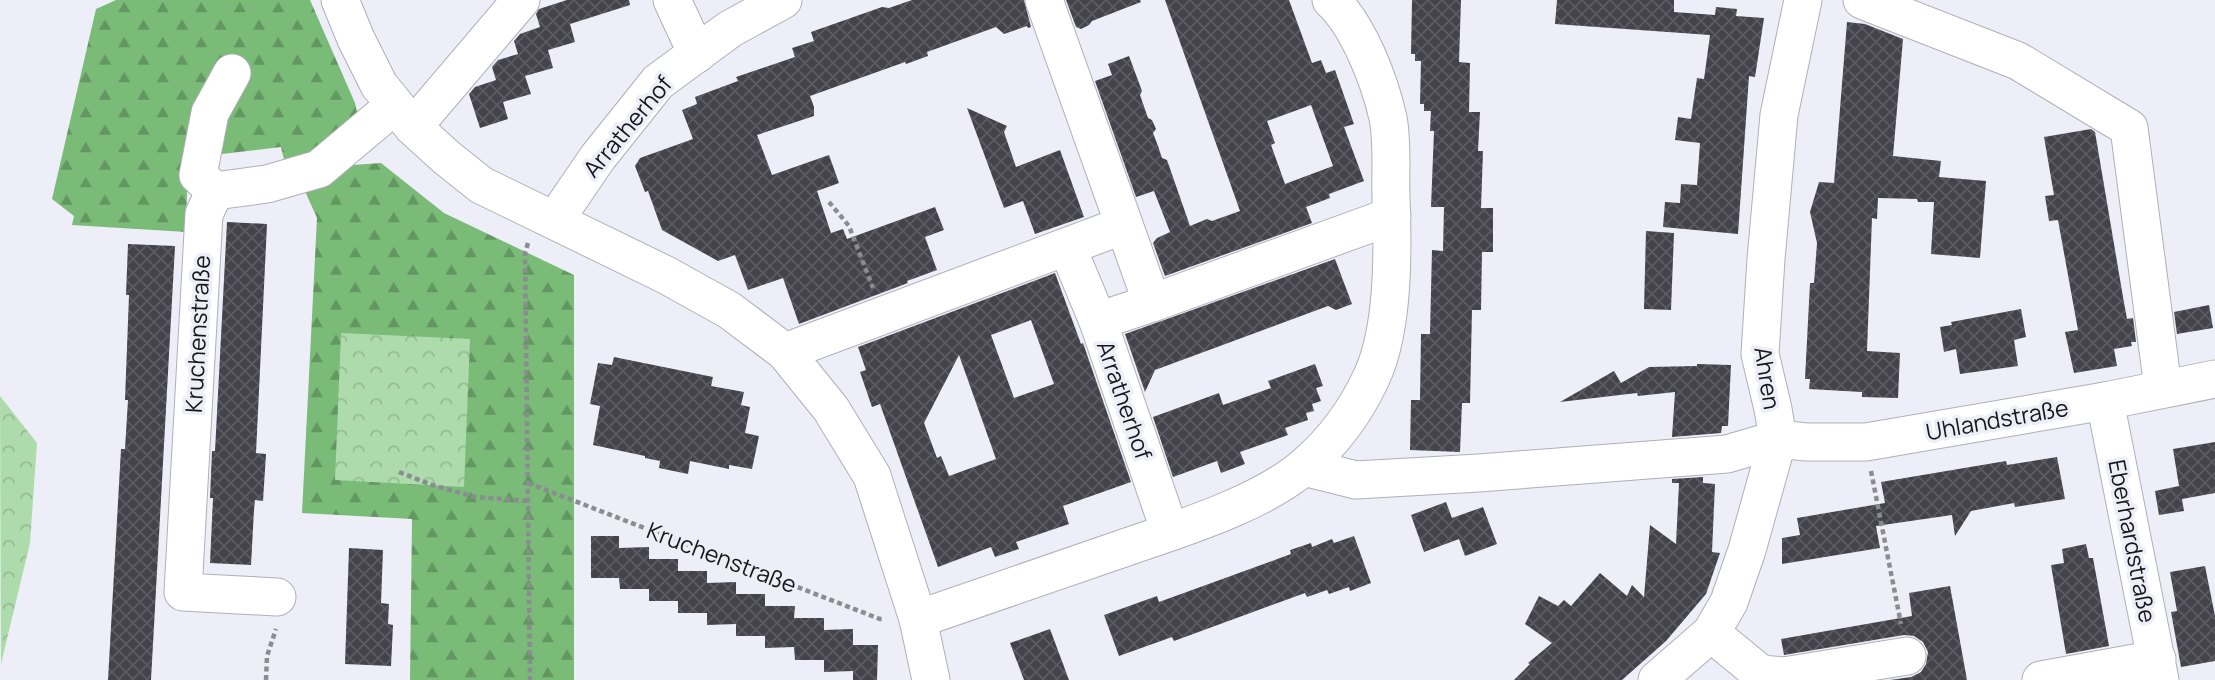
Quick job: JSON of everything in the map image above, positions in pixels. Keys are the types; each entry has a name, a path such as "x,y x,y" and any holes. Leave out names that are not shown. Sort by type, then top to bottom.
{"street":[{"path":"340,0 379,85 404,116 481,185 666,275 729,310 785,352 831,409 872,476 918,619 931,680"},
{"path":"232,73 209,113 198,175 215,191 267,184 319,169 404,116 522,0"},
{"path":"672,0 696,54"},
{"name":"Arratherhof","path":"545,216 598,157 658,82 730,29 783,0"},
{"path":"1044,0 1152,303"},
{"path":"918,619 1170,532 1259,496 1304,467 1340,430 1354,411 1373,373 1386,316 1392,266 1388,121 1375,76 1360,43 1339,7 1331,0"},
{"name":"Ahren","path":"1657,680 1711,633 1729,602 1747,550 1778,439 1760,354 1779,115 1803,0"},
{"path":"1862,0 2018,61 2129,128 2163,388"},
{"name":"Kruchenstraße","path":"215,191 204,214 183,592 277,597"},
{"name":"Arratherhof","path":"1170,532 1098,321 1392,216"},
{"path":"785,352 1124,225"},
{"path":"1067,247 1098,321"},
{"name":"Uhlandstraße","path":"1778,439 1866,442 2105,401 2215,379"},
{"name":"Eberhardstraße","path":"2105,401 2158,669"},
{"path":"1304,467 1356,480 1479,473 1727,454 1778,439"},
{"path":"1711,633 1761,674 1784,677 1908,656"},
{"path":"2041,680 2158,669"}],"path":[{"path":"829,202 849,226 884,315"},
{"path":"530,680 525,253 545,216"},
{"path":"1866,442 1908,656"},
{"path":"400,472 432,485 476,497 528,500"},
{"name":"Kruchenstraße","path":"528,483 880,619 918,619"},
{"path":"266,680 267,656 280,621 277,597"}],"green space":[{"path":"116,0 310,0 355,103 360,125 286,168 281,147 222,154 209,151 187,190 186,232 72,225 74,216 52,199 96,9"},
{"path":"381,163 444,213 574,275 574,680 410,680 412,519 302,513 317,218 304,189 353,165"},
{"path":"341,333 470,339 464,487 335,480"},
{"path":"0,396 37,443 30,543 1,664"}],"building":[{"path":"567,0 629,0 630,5 570,24 575,42 548,50 553,68 525,76 531,94 503,102 508,119 480,128 469,94 475,87 496,80 492,67 498,60 518,54 514,41 520,34 540,27 536,14 539,9"},
{"path":"912,0 1024,0 1031,27 1004,34 996,27 927,52 928,56 810,96 814,116 757,135 772,175 829,155 839,183 817,191 831,233 843,229 847,239 935,207 944,230 925,237 937,270 799,324 783,278 748,290 735,255 718,261 662,230 648,191 645,192 635,166 640,158 693,139 682,110 697,104 695,97 738,81 736,77 795,57 792,48 814,41 811,32 882,7 889,8"},
{"path":"1066,0 1141,2 1092,21 1081,29 1076,27"},
{"path":"1165,0 1289,0 1312,63 1321,60 1326,73 1335,70 1354,124 1344,127 1364,181 1329,194 1330,198 1306,207 1312,223 1165,276 1153,243 1170,232 1154,191 1136,197 1095,81 1112,75 1108,64 1129,56 1142,91 1140,95 1148,118 1156,129 1153,133 1162,158 1167,160 1190,226 1240,211","holes":["1311,105 1333,166 1285,184 1271,145 1275,143 1267,121"]},
{"path":"1412,0 1461,0 1459,62 1470,63 1469,112 1480,112 1478,151 1483,151 1481,208 1493,208 1493,252 1482,252 1481,310 1472,310 1470,403 1462,403 1460,452 1410,450 1411,400 1420,400 1421,334 1430,334 1432,250 1443,251 1444,207 1431,207 1434,131 1430,131 1431,111 1424,111 1424,104 1420,104 1421,61 1415,61 1415,54 1411,54"},
{"path":"1557,0 1674,0 1674,12 1715,15 1716,7 1737,9 1736,16 1764,18 1755,77 1749,76 1738,234 1663,227 1665,202 1680,203 1681,184 1697,185 1700,143 1675,140 1678,117 1691,119 1697,78 1704,79 1710,35 1555,24"},
{"path":"1847,22 1865,24 1903,39 1893,156 1941,161 1939,177 1986,181 1980,258 1931,254 1934,202 1878,198 1877,219 1872,218 1867,351 1900,353 1898,398 1862,397 1862,392 1809,389 1810,379 1805,379 1810,283 1814,283 1817,243 1810,212 1819,182 1834,183"},
{"path":"967,108 1007,126 1004,132 1016,167 1060,150 1084,217 1035,234 1023,201 1004,208"},
{"path":"2091,129 2095,132 2127,319 2133,318 2136,342 2131,342 2132,346 2114,349 2117,366 2074,373 2065,332 2078,330 2058,220 2049,221 2045,196 2054,195 2044,137"},
{"path":"227,222 267,224 256,453 266,454 263,501 255,500 251,565 210,563 212,451 215,451"},
{"path":"1646,231 1674,233 1671,310 1644,309"},
{"path":"128,244 175,246 151,680 108,680 121,449 125,449 128,400 125,400"},
{"path":"1335,259 1352,304 1336,310 1328,306 1155,370 1145,392 1125,334"},
{"path":"1055,273 1081,344 1083,343 1131,482 1063,506 1069,524 1016,542 1019,549 995,557 991,547 938,567 880,404 872,407 860,372 866,370 858,347","holes":["1031,320 1054,384 1014,398 991,335","959,355 996,459 949,476 941,456 937,458 924,423"]},
{"path":"2209,305 2213,328 2177,334 2174,312"},
{"path":"2021,309 2026,337 2014,340 2018,366 1960,374 1956,349 1944,352 1940,327 1952,325 1951,322"},
{"path":"614,357 713,377 711,386 744,392 741,405 750,407 745,433 759,436 752,469 729,465 729,469 690,461 688,474 659,468 660,461 645,456 593,445 600,406 590,404 598,363 612,365"},
{"path":"1315,364 1323,386 1316,388 1321,401 1312,404 1314,411 1306,413 1308,420 1285,428 1288,435 1240,452 1245,464 1221,473 1217,461 1173,477 1153,417 1219,393 1223,405 1271,388 1268,381"},
{"path":"1731,365 1728,426 1722,426 1721,433 1672,437 1675,392 1638,396 1637,393 1560,402 1614,371 1621,383 1649,367"},
{"path":"2215,442 2215,493 2182,499 2184,511 2159,515 2155,491 2179,486 2173,449"},
{"path":"2057,457 2065,499 2015,507 2014,503 1971,511 1955,536 1952,515 1876,526 1880,548 1782,564 1782,538 1800,535 1797,518 1885,503 1881,482 2006,461 2007,465"},
{"path":"1703,477 1703,483 1715,484 1712,552 1720,553 1706,594 1666,641 1622,680 1514,680 1530,664 1528,663 1552,643 1525,624 1539,596 1558,606 1564,600 1571,606 1600,573 1627,596 1632,585 1644,597 1650,525 1676,544 1679,483 1672,483 1672,479"},
{"path":"1446,502 1452,518 1483,507 1497,544 1465,556 1459,539 1424,552 1411,515"},
{"path":"591,536 619,536 619,548 649,547 649,559 678,559 678,571 707,571 707,583 736,582 736,594 765,594 765,606 795,606 794,618 824,618 824,630 853,629 853,645 878,645 877,680 853,680 853,671 824,672 824,660 795,660 794,647 765,648 765,636 736,636 736,624 707,625 707,613 678,613 678,601 649,601 649,589 620,589 619,578 591,578"},
{"path":"1354,536 1371,583 1350,591 1349,587 1329,594 1327,590 1307,597 1305,593 1174,641 1172,637 1119,656 1104,615 1157,596 1159,602 1291,554 1290,550 1311,543 1312,547 1332,539 1334,543"},
{"path":"2086,544 2089,558 2093,558 2109,646 2066,654 2051,565 2064,563 2062,549"},
{"path":"349,548 383,550 381,603 389,604 388,624 393,625 391,666 345,664"},
{"path":"2205,566 2215,616 2215,661 2181,667 2171,612 2177,611 2170,572"},
{"path":"1950,586 1967,680 1890,680 1911,677 1921,672 1926,664 1928,652 1923,642 1914,636 1904,635 1784,655 1781,639 1912,616 1909,593"},
{"path":"1050,629 1069,680 1024,680 1010,643"}]}
